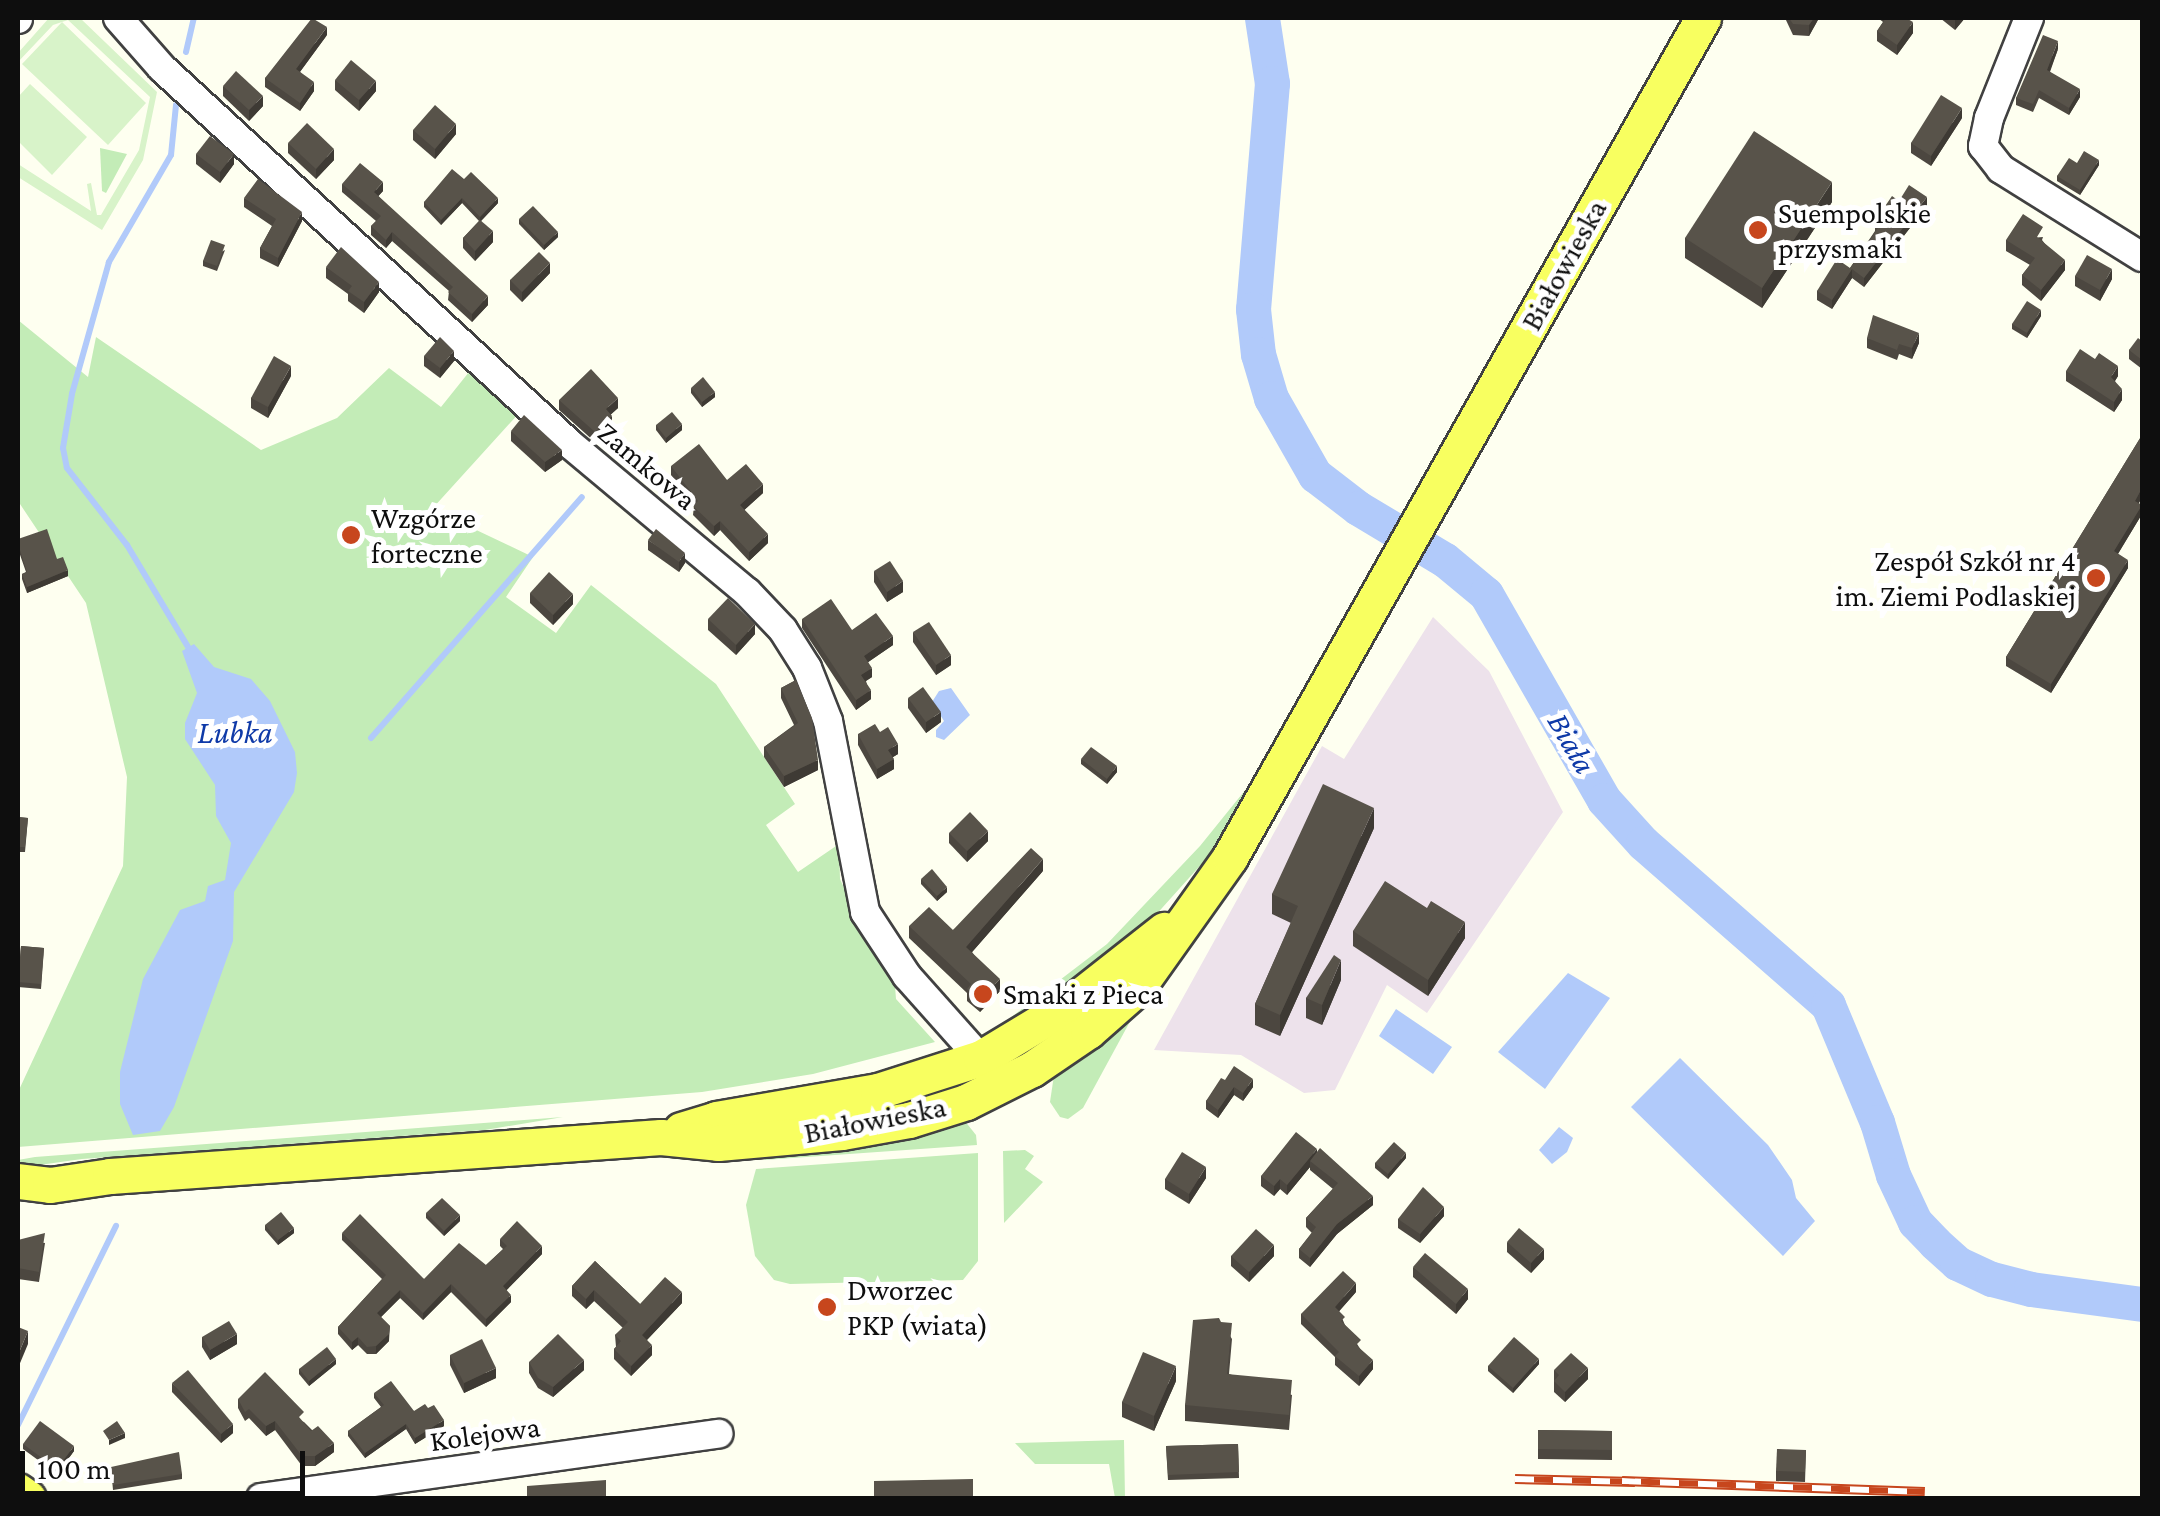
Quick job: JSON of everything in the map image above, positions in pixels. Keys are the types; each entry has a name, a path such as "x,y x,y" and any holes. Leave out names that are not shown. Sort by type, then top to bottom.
{"main road":[{"name":"Białowieska","path":"18,1200 34,1183 661,1137 716,1119 992,1072 1088,1031 1137,988 1273,784 1703,18"},
{"path":"18,1491 28,1498"}],"street":[{"name":"Zamkowa","path":"118,18 162,68 571,445 747,592 784,630 807,668 828,720 865,912 907,976 992,1072"},
{"path":"2030,18 1989,118 1983,146 2001,170 2142,257"},
{"name":"Kolejowa","path":"261,1498 719,1434"}],"shaded area":[{"path":"1433,617 1489,671 1563,812 1427,1013 1387,985 1335,1090 1304,1093 1241,1055 1154,1050 1322,746 1344,759"}],"green space":[{"path":"49,18 80,18 157,92 143,160 102,230 18,177 18,164 91,211 87,184 91,183 97,215 101,215 139,150 150,97 68,20 53,25 18,62 18,53"},
{"path":"62,22 146,103 108,145 22,64"},
{"path":"30,84 87,137 52,175 18,141 18,97"},
{"path":"100,148 127,154 106,193 102,191"},
{"path":"18,320 88,377 96,337 261,450 337,418 389,368 441,407 473,367 521,411 432,509 533,557 506,597 556,633 591,585 716,684 795,804 766,825 798,872 839,844 840,879 862,928 894,973 896,999 935,1042 813,1074 702,1092 18,1147 18,1092 123,866 127,777 86,603 18,501"},
{"path":"1280,747 1232,830 1145,927 1098,969 984,1038 1107,944 1200,846"},
{"path":"1128,1012 1133,1016 1083,1108 1068,1119 1060,1117 1050,1102 1054,1075"},
{"path":"563,1117 485,1130 82,1159 18,1168 18,1160 35,1157"},
{"path":"964,1120 976,1135 977,1145 764,1160 771,1152"},
{"path":"1025,1150 1034,1156 1025,1169 1043,1182 1004,1223 1003,1151"},
{"path":"978,1153 978,1261 963,1280 790,1284 774,1280 755,1256 746,1205 756,1169"},
{"path":"1124,1440 1125,1498 1115,1498 1109,1464 1035,1464 1015,1443"}],"water":[{"name":"Lubka","path":"194,644 214,667 251,679 270,701 295,752 297,773 294,792 234,892 233,941 174,1107 160,1131 133,1135 120,1104 120,1072 143,979 180,910 205,901 208,886 225,880 231,843 216,816 215,785 185,739 185,723 197,693 182,651"},
{"path":"951,688 970,715 944,740 936,737 936,730 944,721 932,702 939,691"},
{"path":"1568,973 1610,998 1545,1089 1498,1052"},
{"path":"1396,1009 1452,1047 1433,1074 1379,1036"},
{"path":"1680,1058 1768,1145 1792,1180 1796,1198 1815,1221 1783,1256 1631,1107"},
{"path":"1559,1127 1573,1138 1567,1152 1552,1164 1539,1150"}],"building":[{"path":"312,18 327,27 296,69 314,82 300,103 265,78"},
{"path":"1789,18 1814,18 1809,25 1793,24"},
{"path":"1886,18 1913,22 1897,45 1877,31"},
{"path":"2043,35 2058,41 2047,70 2080,89 2069,108 2039,90 2033,104 2016,98"},
{"path":"351,60 376,81 359,100 335,80"},
{"path":"236,71 263,96 249,110 223,86"},
{"path":"1941,95 1962,108 1931,156 1911,143"},
{"path":"435,105 456,124 435,149 413,130"},
{"path":"307,123 334,149 316,169 288,143"},
{"name":"Suempolskie przysmaki","path":"1754,131 1832,182 1762,288 1685,238"},
{"path":"210,136 234,154 220,172 196,154"},
{"path":"2084,151 2099,160 2080,190 2057,176 2069,158 2077,163"},
{"path":"360,163 383,182 374,192 488,296 472,314 448,292 453,287 392,232 386,240 371,226 381,216 342,184"},
{"path":"452,169 464,179 471,172 498,198 480,217 462,198 441,220 424,202"},
{"path":"258,179 302,212 278,258 260,248 276,219 244,198"},
{"path":"1909,185 1927,197 1864,278 1852,269 1832,300 1817,291 1837,259 1850,268 1880,225 1875,221 1892,196 1899,201"},
{"path":"533,206 558,232 544,245 519,219"},
{"path":"2023,214 2043,227 2037,237 2065,260 2041,290 2022,275 2035,258 2006,240"},
{"path":"480,220 493,231 475,251 463,238"},
{"path":"211,240 225,245 217,266 203,261"},
{"path":"341,247 379,282 364,302 348,291 352,286 326,267"},
{"path":"539,252 550,263 522,292 510,280"},
{"path":"2087,255 2112,269 2100,290 2075,276"},
{"path":"2027,301 2041,310 2027,333 2012,324"},
{"path":"1873,315 1919,333 1912,348 1899,344 1897,350 1867,338"},
{"path":"440,337 454,351 440,368 424,356"},
{"path":"2138,338 2142,341 2142,360 2129,350"},
{"path":"2080,349 2095,359 2099,353 2118,366 2111,377 2122,389 2114,402 2066,371"},
{"path":"274,356 291,366 268,407 251,398"},
{"path":"591,369 618,398 606,409 612,416 595,432 559,400"},
{"path":"703,377 715,392 702,402 691,388"},
{"path":"672,412 682,424 666,438 656,425"},
{"path":"524,415 562,450 545,462 511,431"},
{"path":"2142,435 2142,488 2135,501 2142,505 2114,551 2128,560 2051,684 2006,657"},
{"path":"699,444 727,480 746,464 763,484 740,505 768,534 749,552 720,521 714,526 693,506 698,501 671,466"},
{"path":"47,529 57,559 63,557 68,570 27,587 18,539"},
{"path":"656,529 685,553 679,562 648,540"},
{"path":"890,561 903,581 887,592 874,571"},
{"path":"549,572 573,594 553,615 530,593"},
{"path":"728,598 755,624 736,645 708,619"},
{"path":"831,599 852,630 876,613 893,636 864,656 872,668 861,675 871,690 856,700 802,619"},
{"path":"929,622 951,655 936,665 913,632"},
{"path":"796,680 812,718 818,760 784,776 764,747 798,723 781,688"},
{"path":"923,687 941,712 926,722 908,698"},
{"path":"875,724 880,732 888,727 898,744 888,750 894,759 877,769 858,734"},
{"path":"1091,747 1117,766 1107,779 1081,759"},
{"path":"1323,784 1374,808 1280,1015 1255,1004 1298,906 1272,894"},
{"path":"970,812 988,831 967,851 949,833"},
{"path":"18,817 28,818 25,847 18,847"},
{"path":"1031,848 1043,859 966,947 1000,979 980,1000 967,989 971,984 909,926 929,907 953,930"},
{"path":"932,869 947,887 937,896 921,879"},
{"path":"1385,881 1427,908 1431,901 1465,922 1428,980 1353,931"},
{"path":"21,946 44,948 41,984 18,982"},
{"path":"1334,955 1341,960 1322,1005 1306,998"},
{"path":"1234,1066 1253,1079 1243,1093 1234,1087 1218,1110 1206,1101"},
{"path":"1296,1132 1317,1149 1287,1185 1280,1179 1274,1186 1261,1176"},
{"path":"1394,1142 1406,1153 1388,1174 1375,1163"},
{"path":"1320,1148 1373,1196 1337,1224 1310,1258 1299,1249 1316,1227 1306,1218 1338,1183 1310,1161"},
{"path":"1182,1152 1206,1167 1189,1194 1165,1179"},
{"path":"1423,1187 1444,1207 1420,1234 1398,1219"},
{"path":"442,1198 460,1215 444,1231 426,1213"},
{"path":"281,1212 294,1228 278,1240 265,1225"},
{"path":"360,1214 424,1279 459,1243 486,1265 507,1246 500,1239 517,1221 542,1246 503,1286 511,1295 486,1319 451,1284 423,1313 400,1290 377,1313 390,1326 389,1334 376,1346 367,1347 358,1337 352,1342 338,1327 386,1275 342,1233"},
{"path":"1519,1228 1544,1249 1531,1263 1507,1242"},
{"path":"1256,1229 1274,1245 1249,1272 1231,1256"},
{"path":"45,1233 39,1272 18,1268 18,1240"},
{"path":"1425,1253 1468,1289 1456,1304 1413,1267"},
{"path":"595,1261 640,1304 665,1277 682,1292 642,1335 652,1345 631,1366 614,1349 621,1341 615,1335 628,1322 594,1290 586,1299 572,1286"},
{"path":"1343,1271 1356,1283 1335,1307 1345,1317 1341,1321 1361,1340 1356,1345 1373,1360 1359,1376 1335,1356 1339,1352 1301,1314"},
{"path":"1219,1318 1221,1322 1232,1323 1227,1374 1292,1380 1289,1415 1185,1405 1193,1320"},
{"path":"229,1321 237,1334 210,1350 202,1337"},
{"path":"18,1327 28,1331 18,1355"},
{"path":"558,1334 584,1360 553,1387 538,1378 529,1362"},
{"path":"1514,1337 1539,1359 1513,1388 1488,1366"},
{"path":"482,1339 496,1368 464,1383 450,1355"},
{"path":"327,1347 336,1359 309,1381 299,1369"},
{"path":"1143,1352 1176,1366 1154,1416 1122,1402"},
{"path":"1571,1353 1588,1368 1565,1392 1554,1381 1559,1375 1554,1370"},
{"path":"188,1370 233,1424 221,1434 172,1383"},
{"path":"265,1372 304,1412 299,1417 311,1431 318,1426 334,1443 315,1456 302,1456 275,1421 266,1426 249,1409 245,1412 238,1399"},
{"path":"391,1381 414,1411 425,1404 428,1408 434,1405 444,1420 415,1438 406,1424 365,1453 348,1431 384,1405 374,1393"},
{"path":"40,1421 74,1446 57,1469 23,1444"},
{"path":"117,1421 125,1433 109,1440 103,1431"},
{"path":"1538,1430 1612,1431 1612,1450 1538,1449"},
{"path":"1238,1444 1239,1472 1168,1475 1166,1446"},
{"path":"1777,1449 1806,1450 1805,1472 1776,1471"},
{"path":"179,1452 182,1474 113,1485 111,1467"},
{"path":"973,1479 973,1498 874,1498 874,1481"},
{"path":"606,1480 606,1498 527,1498 527,1486"}],"waterway":[{"name":"Lubka","path":"186,52 194,18"},
{"name":"Biała","path":"1262,18 1272,83 1253,309 1258,354 1271,398 1315,475 1358,508 1445,560 1486,594 1604,800 1643,843 1828,1005 1877,1122 1893,1175 1915,1222 1935,1243 1957,1263 1992,1279 2031,1289 2142,1304"},
{"name":"Lubka","path":"176,105 171,155 109,262 72,394 63,448 67,468 127,545 188,647"},
{"path":"371,738 582,497"},
{"name":"Lubka","path":"18,1425 116,1226"}],"railway":[{"path":"1515,1479 1635,1482"},
{"path":"1622,1481 1925,1492"}],"place":[{"name":"Suempolskie przysmaki","path":"1758,230"},
{"name":"Wzgórze forteczne","path":"351,535"},
{"name":"Zespół Szkół nr 4 im. Ziemi Podlaskiej","path":"2096,578"},
{"name":"Smaki z Pieca","path":"983,994"},
{"name":"Dworzec PKP (wiata)","path":"827,1307"}]}
